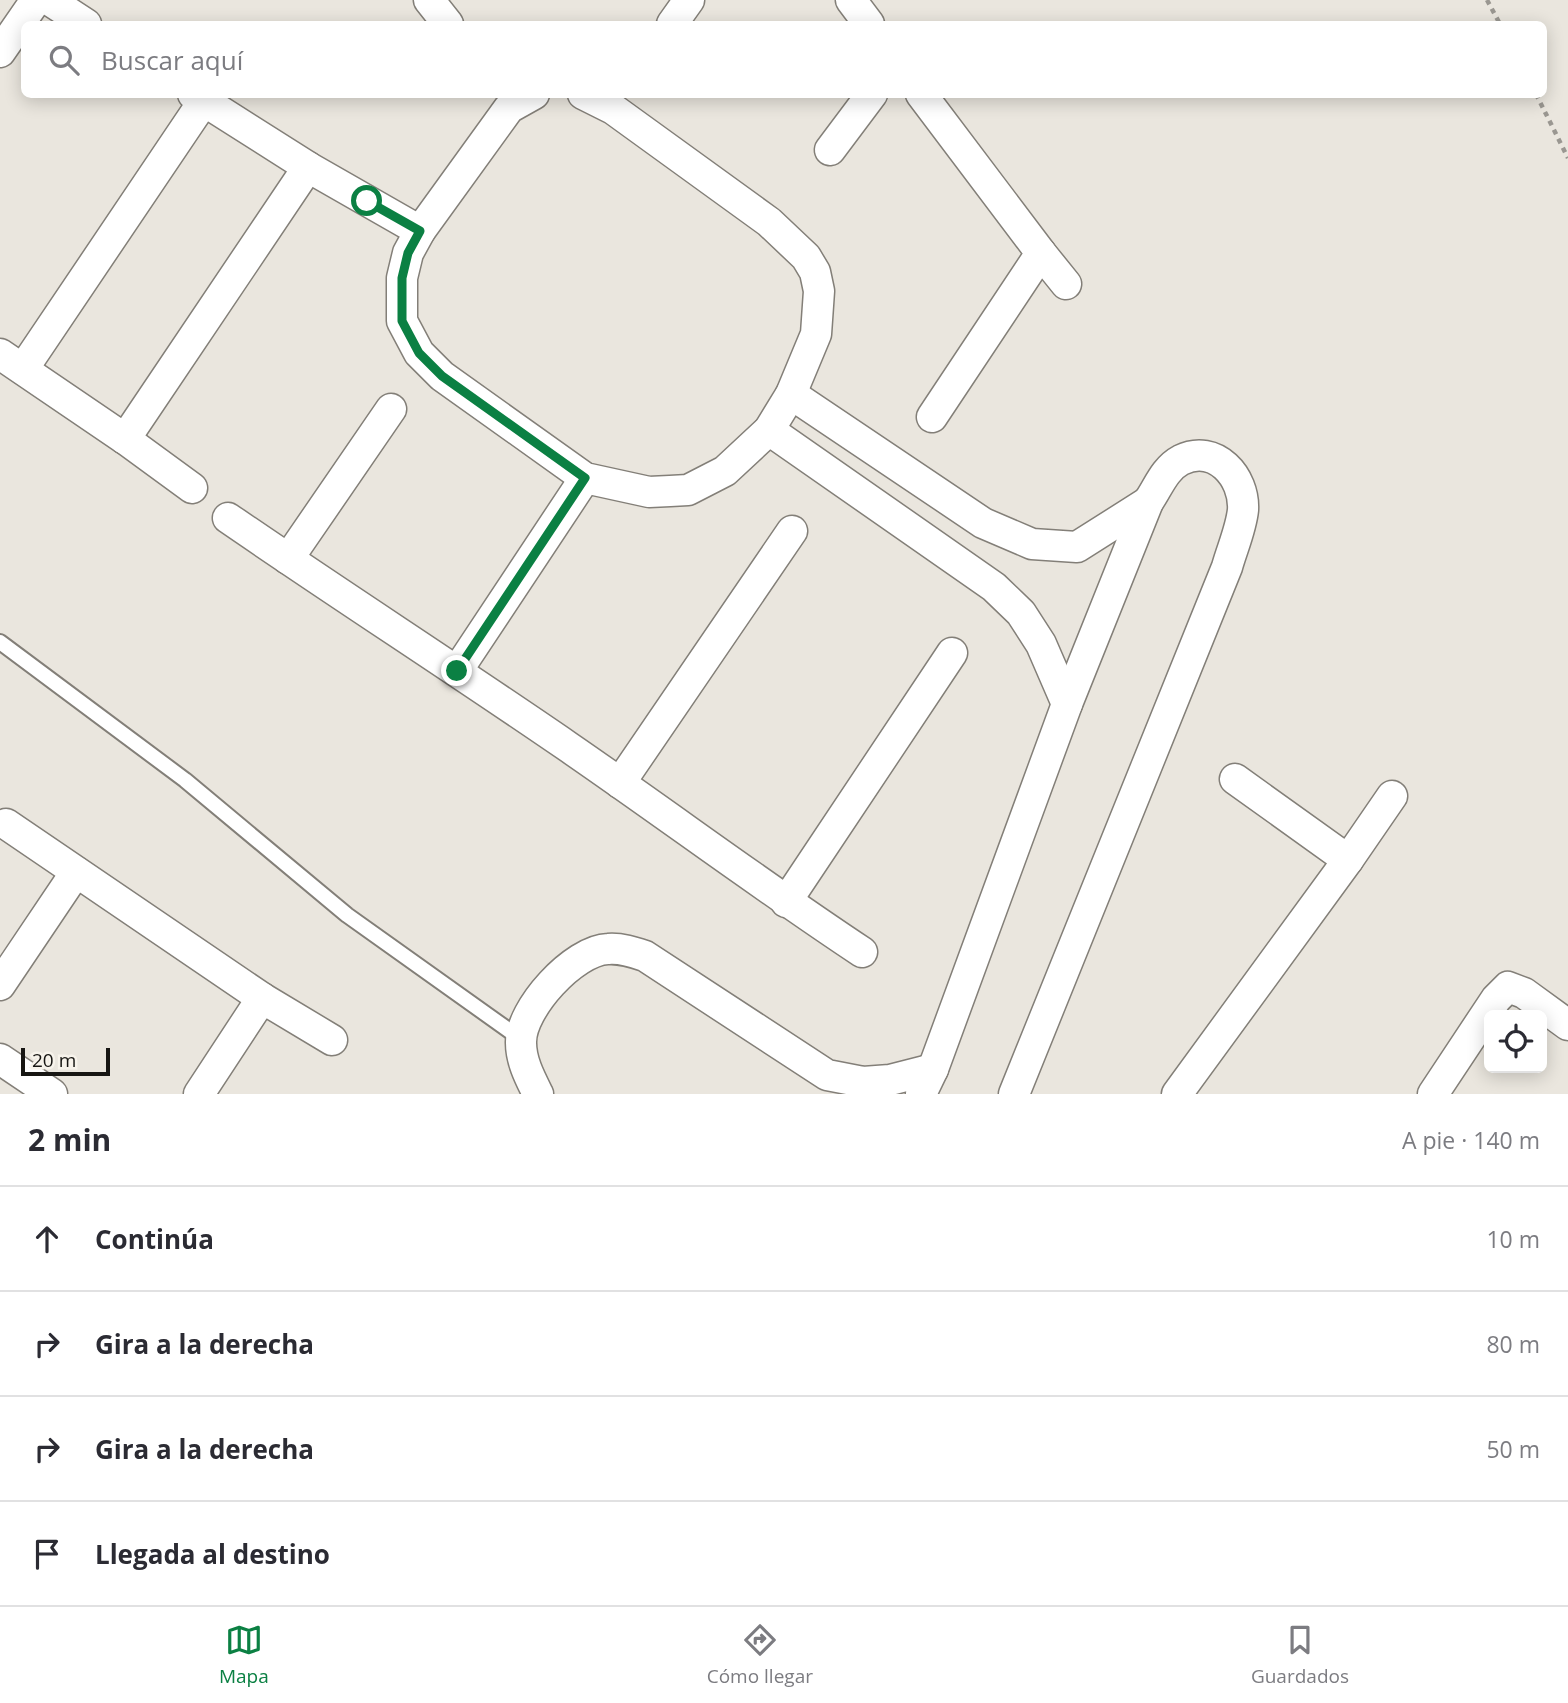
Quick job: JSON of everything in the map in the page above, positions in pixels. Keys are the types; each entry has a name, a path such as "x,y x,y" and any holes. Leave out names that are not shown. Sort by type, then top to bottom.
{"street":[{"path":"21,21 36,0"},
{"path":"49,0 81,21"},
{"path":"429,0 446,21"},
{"path":"674,21 689,0"},
{"path":"851,0 867,21"},
{"path":"0,52 21,22"},
{"path":"192,488 12,361 198,98 308,167 420,231"},
{"path":"514,99 420,231 408,253 402,278 402,321 419,353 442,376 585,478 649,492 688,490 724,471 769,430 791,394 816,334 819,313 815,272 806,257 769,222 618,102 600,98"},
{"path":"830,150 869,98"},
{"path":"924,98 1066,284"},
{"path":"125,439 308,167"},
{"path":"932,417 1041,253"},
{"path":"791,394 983,523 1032,544 1077,547 1147,502"},
{"path":"288,559 391,409"},
{"path":"769,430 994,587 1021,613 1041,644 1068,704"},
{"path":"538,1094 522,1054 521,1040 535,1002 570,965 606,948 645,956 827,1075 863,1082 927,1082 1068,704 1147,502 1164,474 1181,460 1201,456 1221,461 1233,472 1241,487 1243,511 1222,580 1014,1094"},
{"path":"457,671 585,478"},
{"path":"228,518 457,671 786,902 862,952"},
{"path":"620,783 792,531"},
{"path":"786,902 953,653"},
{"path":"1235,779 1348,860"},
{"path":"1177,1094 1392,796"},
{"path":"6,824 262,998 332,1040"},
{"path":"0,985 76,872"},
{"path":"1433,1094 1496,999 1508,987 1524,993 1568,1025"},
{"path":"199,1094 262,998"},
{"path":"0,1059 52,1094"}],"lane":[{"path":"0,642 185,780 347,915 521,1040"}],"path":[{"path":"1487,0 1498,21"},
{"path":"1538,98 1568,158"}],"route":[{"path":"367,201 420,231 408,253 402,278 402,321 419,353 442,376 585,478 457,671"}]}
